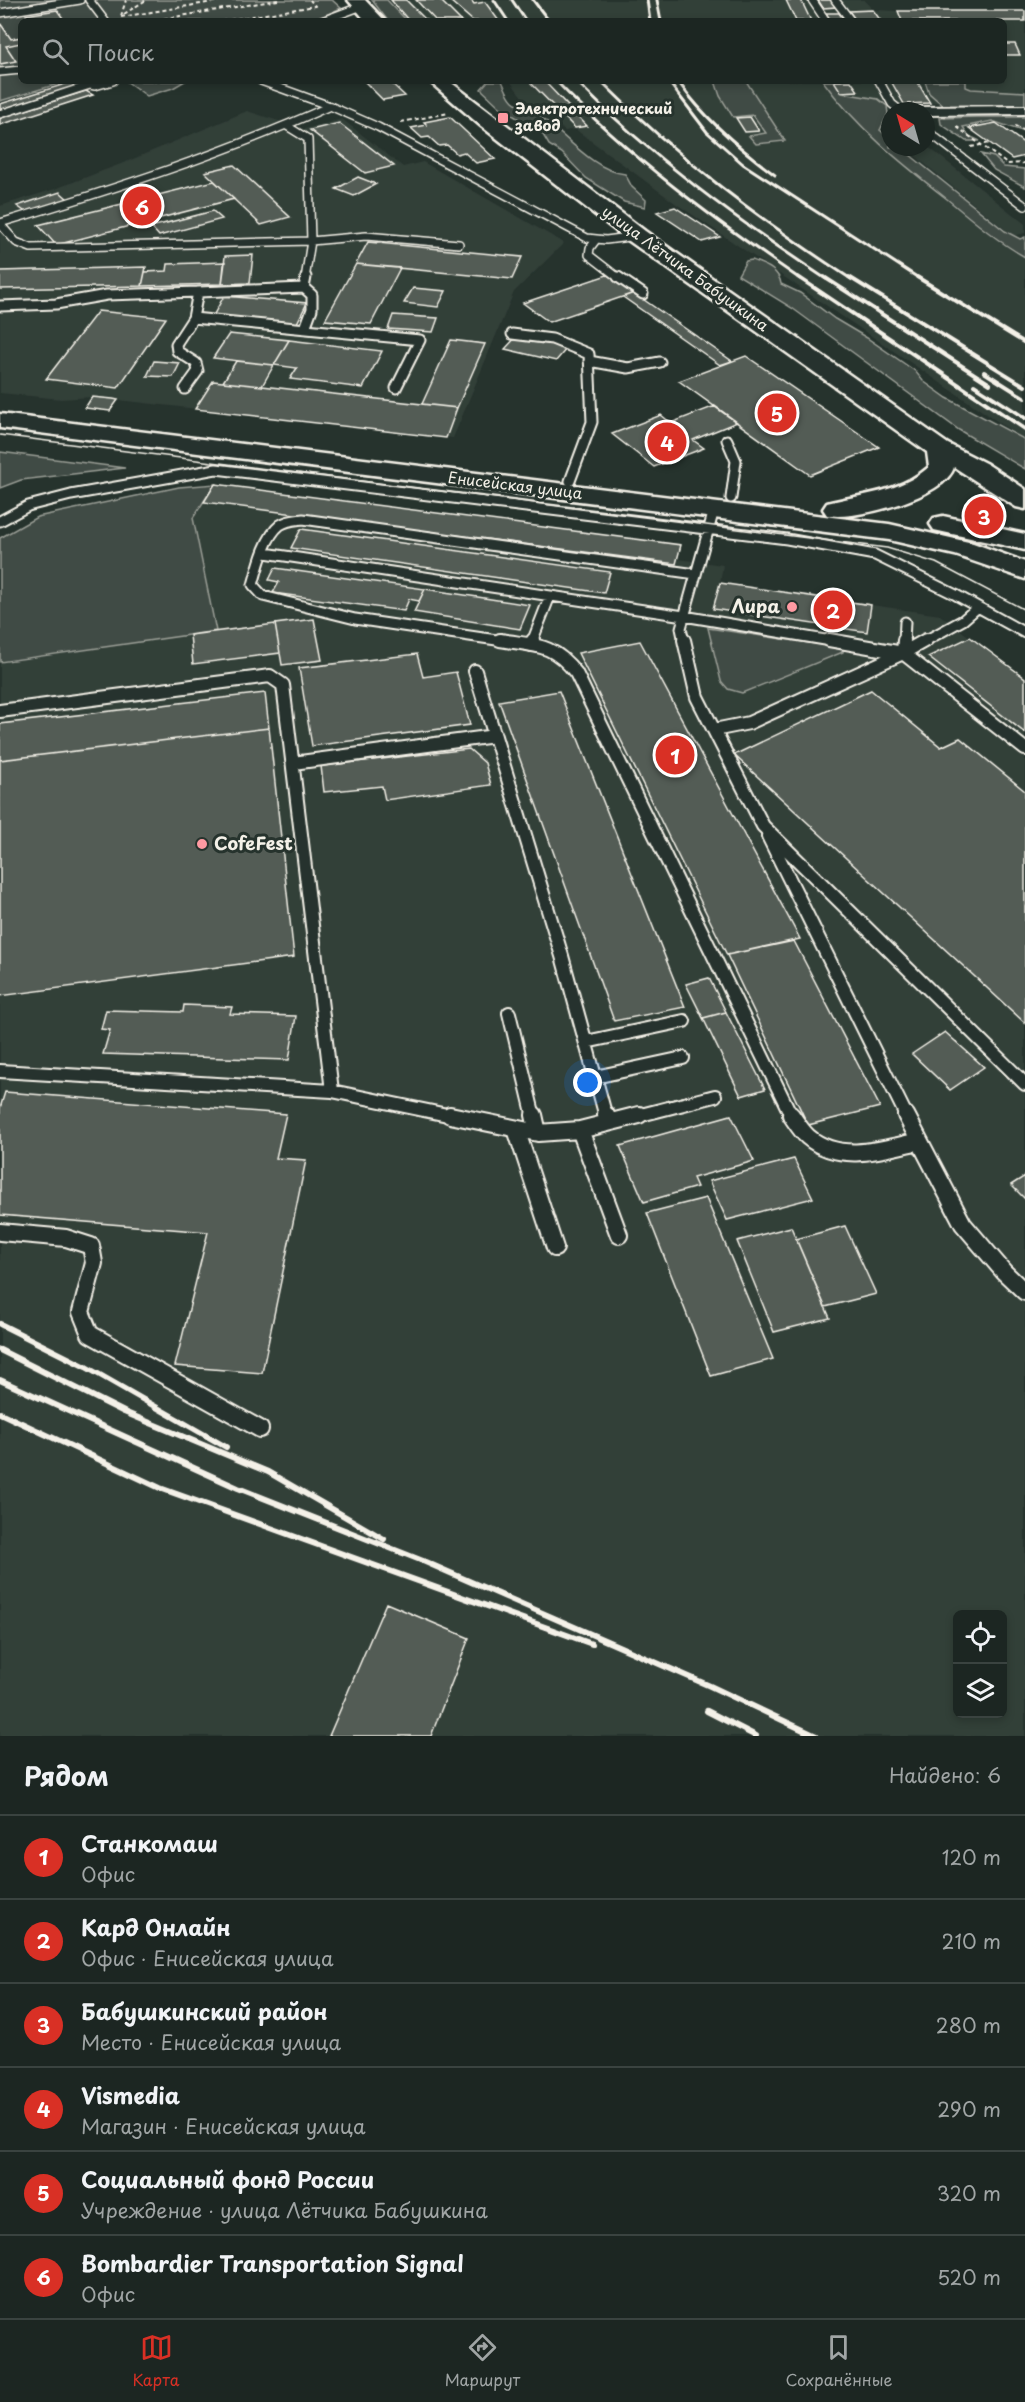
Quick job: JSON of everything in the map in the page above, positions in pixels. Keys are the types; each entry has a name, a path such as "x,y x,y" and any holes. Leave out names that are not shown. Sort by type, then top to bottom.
{"main road":[{"path":"359,3 373,18"},
{"name":"улица Лётчика Бабушкина","path":"442,84 637,236 939,448 978,469 1025,501"},
{"name":"Енисейская улица","path":"0,412 570,481 718,513 836,509 948,525 1025,542"},
{"name":"Енисейская улица","path":"0,422 718,513 889,532 963,549 1025,571"},
{"path":"836,509 890,500 931,480 942,469 939,448"},
{"name":"улица Лётчика Бабушкина","path":"939,448 961,475 1025,524"}],"street":[{"path":"935,111 1025,110"}],"lane":[{"path":"0,13 80,0"},
{"path":"89,0 103,18"},
{"path":"812,0 824,18"},
{"path":"836,0 849,18"},
{"path":"328,18 359,3"},
{"path":"0,72 18,70"},
{"path":"0,114 102,84"},
{"path":"272,84 378,127 587,238 596,240 637,236"},
{"path":"881,84 891,102"},
{"path":"330,106 287,126 169,170 0,224 16,242 31,248 311,241 334,236 368,236 459,244"},
{"path":"287,126 308,139 311,241 304,288"},
{"path":"935,137 1025,206"},
{"path":"596,240 590,248 589,255 643,294"},
{"path":"0,306 56,304 107,295 304,288 312,295 312,309 305,328"},
{"path":"185,389 198,371 196,363 177,351 176,344 193,318 198,292"},
{"path":"193,318 420,340 396,388"},
{"path":"512,334 542,335 563,341 589,354 592,422 570,481"},
{"path":"589,361 628,368 660,362"},
{"path":"727,440 734,449 738,462 696,574 681,628 697,697 919,1141 963,1224 1004,1272 1025,1292"},
{"path":"0,521 28,506 70,495 216,469 718,513 787,539 874,555 1025,633"},
{"path":"696,574 303,519 289,520 278,527 255,573 253,585 263,596 355,619 544,647 563,656 576,673 788,1112 810,1138 837,1152 868,1152 919,1141"},
{"path":"265,553 684,616 903,653 1025,749"},
{"path":"531,645 550,596"},
{"path":"714,730 749,723 903,653 963,620 978,607"},
{"path":"903,653 905,622"},
{"path":"475,671 608,1122"},
{"path":"0,711 270,676 283,685 332,1090"},
{"path":"292,763 495,736"},
{"path":"763,826 1025,1084"},
{"path":"509,1013 538,1133"},
{"path":"586,1042 684,1021"},
{"path":"595,1077 683,1058"},
{"path":"0,1071 332,1090 538,1133 580,1130 715,1096"},
{"path":"516,1129 555,1248"},
{"path":"580,1130 620,1235"},
{"path":"0,1233 66,1238 92,1246 94,1263 81,1312 90,1334 260,1429"}],"path":[{"path":"121,16 126,0"},
{"path":"121,16 146,0"},
{"path":"121,16 225,0"},
{"path":"168,18 278,0"},
{"path":"241,18 315,6 310,0"},
{"path":"378,127 453,112"},
{"path":"1007,123 1025,131"},
{"path":"967,125 956,127 1007,164 1025,163"}],"shaded area":[{"path":"0,0 332,0 341,8 319,18 18,18 18,84 58,84 0,101"},
{"path":"372,0 387,0 404,18 386,18"},
{"path":"391,0 864,0 873,10 898,11 901,18 406,18"},
{"path":"1007,21 1025,21 1025,99 881,102 881,105 851,106 881,138 881,156 901,156 1025,253 1025,440 675,203 575,129 565,131 522,97 512,84 1007,84"},
{"path":"130,84 180,84 173,88 147,96"},
{"path":"485,84 504,84 516,103 548,122 579,150 601,166 625,174 632,187 646,200 645,207 624,202 586,178 562,153 549,145 542,133 501,108 481,89"},
{"path":"716,84 748,84 785,141 756,144 749,136 766,133 753,115 733,117 720,96"},
{"path":"825,84 837,84 842,93 878,99 882,102 881,144 865,129"},
{"path":"926,84 966,84 966,87 971,89 1025,92 1025,105 945,107 929,93"},
{"path":"247,111 304,129 342,119 403,167 423,162 564,243 514,292 453,438 92,397 61,399 0,393 0,206 55,189 126,162"},
{"path":"1025,117 1025,132 992,121 963,127 969,136 980,141 966,141 941,124 940,118"},
{"path":"935,152 1025,224 1025,233 1013,236 915,156 935,156"},
{"path":"981,154 994,157 1004,167 1025,169 1025,187 994,170"},
{"path":"895,156 911,156 1005,231 1020,239 1025,237 1025,257 984,230"},
{"path":"752,260 770,268 780,279 781,284 800,293 835,319 867,338 915,371 923,381 947,398 1022,438 1025,441 1025,469 959,430 792,308 738,275 746,261"},
{"path":"0,452 125,468 21,480 0,488"},
{"path":"215,484 681,545 678,559 723,565 720,583 940,615 1025,678 1025,1736 0,1736 0,662 216,631 193,518"},
{"path":"215,484 193,518 216,631 0,662 0,538 37,517 179,487"},
{"path":"708,628 843,648 843,652 742,693 728,689 721,681"}],"building":[{"path":"391,0 406,0 424,18 406,18"},
{"path":"416,0 440,0 458,18 433,18"},
{"path":"449,0 471,0 474,4 485,2 497,18 470,18"},
{"path":"786,0 801,0 810,18 795,18"},
{"path":"818,0 831,0 836,7 823,8"},
{"path":"57,10 63,18 28,18 26,15"},
{"path":"873,10 879,18 854,18 849,11"},
{"path":"898,11 1025,11 1025,21 1007,21 1007,18 901,18"},
{"path":"826,13 839,13 843,18 829,18"},
{"path":"0,23 11,39 18,38 18,44 6,46 16,61 0,64"},
{"path":"1007,44 1015,44 1020,55 1007,55"},
{"path":"65,84 86,84 0,110 0,104"},
{"path":"367,84 392,84 405,96 383,100"},
{"path":"532,84 547,84 587,126 575,128"},
{"path":"836,84 853,84 858,91 841,92"},
{"path":"893,84 919,84 929,102 903,102"},
{"path":"86,91 93,95 0,125 0,118"},
{"path":"450,117 495,159 476,163 464,152 457,154 447,145 439,146 429,137 422,138 411,128 427,125 424,122"},
{"path":"750,117 759,131 745,132 736,118"},
{"path":"339,123 394,166 365,173 310,130"},
{"path":"996,123 1025,144 1025,156 1012,159 969,128"},
{"path":"234,165 290,217 261,225 205,172"},
{"path":"358,177 376,184 354,196 336,189"},
{"path":"214,181 234,199 56,245 38,225"},
{"path":"60,192 69,200 27,213 17,206"},
{"path":"675,207 720,237 702,242 657,212"},
{"path":"213,211 222,219 159,236 151,227"},
{"path":"368,242 522,257 512,279 356,264"},
{"path":"253,255 250,283 222,284 225,256"},
{"path":"225,262 222,284 142,286 145,272 167,271 168,264"},
{"path":"356,264 400,268 371,324 325,320"},
{"path":"146,267 142,286 0,289 0,271"},
{"path":"607,275 634,293 549,322 523,303"},
{"path":"413,288 446,291 438,307 404,303"},
{"path":"634,293 732,361 720,365 623,297"},
{"path":"224,296 307,303 297,323 213,316"},
{"path":"98,311 166,318 118,388 46,379"},
{"path":"393,315 438,318 433,332 388,329"},
{"path":"229,334 289,340 274,365 213,358"},
{"path":"517,336 567,348 556,361 505,349"},
{"path":"289,340 382,351 363,388 290,379 297,368 274,365"},
{"path":"451,340 485,344 457,408 422,404"},
{"path":"746,356 879,447 810,475 679,381"},
{"path":"154,361 180,363 173,377 147,376"},
{"path":"236,361 274,365 262,386 223,382"},
{"path":"213,381 457,408 446,438 195,409"},
{"path":"92,397 118,400 110,411 85,408"},
{"path":"715,406 737,422 693,440 704,448 654,467 612,434 661,415 671,423"},
{"path":"215,484 681,545 676,564 204,502"},
{"path":"301,529 610,572 604,593 291,548"},
{"path":"275,568 425,589 419,601 409,599 404,611 273,593 279,582 269,580"},
{"name":"Лира","path":"720,583 871,605 867,632 713,609"},
{"path":"425,589 530,605 520,629 414,612"},
{"path":"314,619 322,660 282,665 275,624"},
{"path":"275,624 280,653 193,664 190,635"},
{"path":"970,637 1025,678 1025,733 928,657"},
{"path":"640,641 800,939 727,955 578,653"},
{"path":"417,654 423,677 456,672 470,725 312,746 299,668"},
{"path":"871,690 941,747 960,738 1025,791 1025,1023 734,755"},
{"path":"559,691 685,1007 614,1021 499,701"},
{"path":"265,693 269,728 0,760 0,724"},
{"path":"269,728 294,957 0,996 0,760"},
{"path":"469,749 485,763 491,785 385,800 382,786 324,792 321,766"},
{"path":"794,941 880,1107 808,1125 727,955"},
{"path":"709,978 726,1012 703,1018 686,984"},
{"path":"184,1005 232,1007 230,1014 296,1016 289,1060 103,1054 110,1030 101,1029 106,1010 183,1012"},
{"path":"726,1012 765,1089 741,1096 703,1018"},
{"path":"945,1032 984,1067 950,1090 912,1054"},
{"path":"5,1092 286,1114 276,1158 306,1160 262,1373 175,1366 208,1232 0,1215 0,1108"},
{"path":"731,1115 754,1161 693,1178 697,1187 644,1202 620,1146"},
{"path":"794,1159 813,1198 727,1220 709,1181"},
{"path":"1025,1176 1025,1199 1011,1185"},
{"path":"706,1198 773,1359 711,1376 647,1213"},
{"path":"845,1226 876,1294 825,1307 796,1239"},
{"path":"791,1227 830,1318 774,1332 737,1241"},
{"path":"386,1603 469,1638 431,1736 329,1736"}],"tram line":[{"path":"0,435 887,548 936,563 1025,610"}],"railway":[{"path":"494,0 506,18"},
{"path":"512,0 524,18"},
{"path":"533,0 547,18"},
{"path":"647,0 650,18"},
{"path":"657,0 660,18"},
{"path":"559,84 642,161 735,233 800,279"},
{"path":"579,84 634,136 696,186 760,234 826,279"},
{"path":"604,84 660,136 721,187 784,234 851,279"},
{"path":"670,84 707,132 743,164 920,279"},
{"path":"680,84 724,133 775,175"},
{"path":"798,277 1025,429"},
{"path":"824,277 990,384"},
{"path":"849,277 1025,386"},
{"path":"917,277 1025,343"},
{"path":"984,372 1025,398"},
{"path":"974,385 1025,418"},
{"path":"0,1324 86,1367 226,1447"},
{"path":"0,1350 124,1412 268,1472 384,1539"},
{"path":"0,1380 238,1488 423,1561 710,1686 816,1736"},
{"path":"0,1413 160,1488 592,1644"},
{"path":"707,1711 756,1736"}],"place":[{"name":"Электротехнический завод","path":"503,118"},
{"name":"Bombardier Transportation Signal","path":"142,206"},
{"name":"Социальный фонд России","path":"777,413"},
{"name":"Vismedia","path":"667,442"},
{"name":"Бабушкинский район","path":"984,516"},
{"name":"Лира","path":"792,607"},
{"name":"Кард Онлайн","path":"833,610"},
{"name":"Станкомаш","path":"675,755"},
{"name":"CofeFest","path":"202,844"}]}
